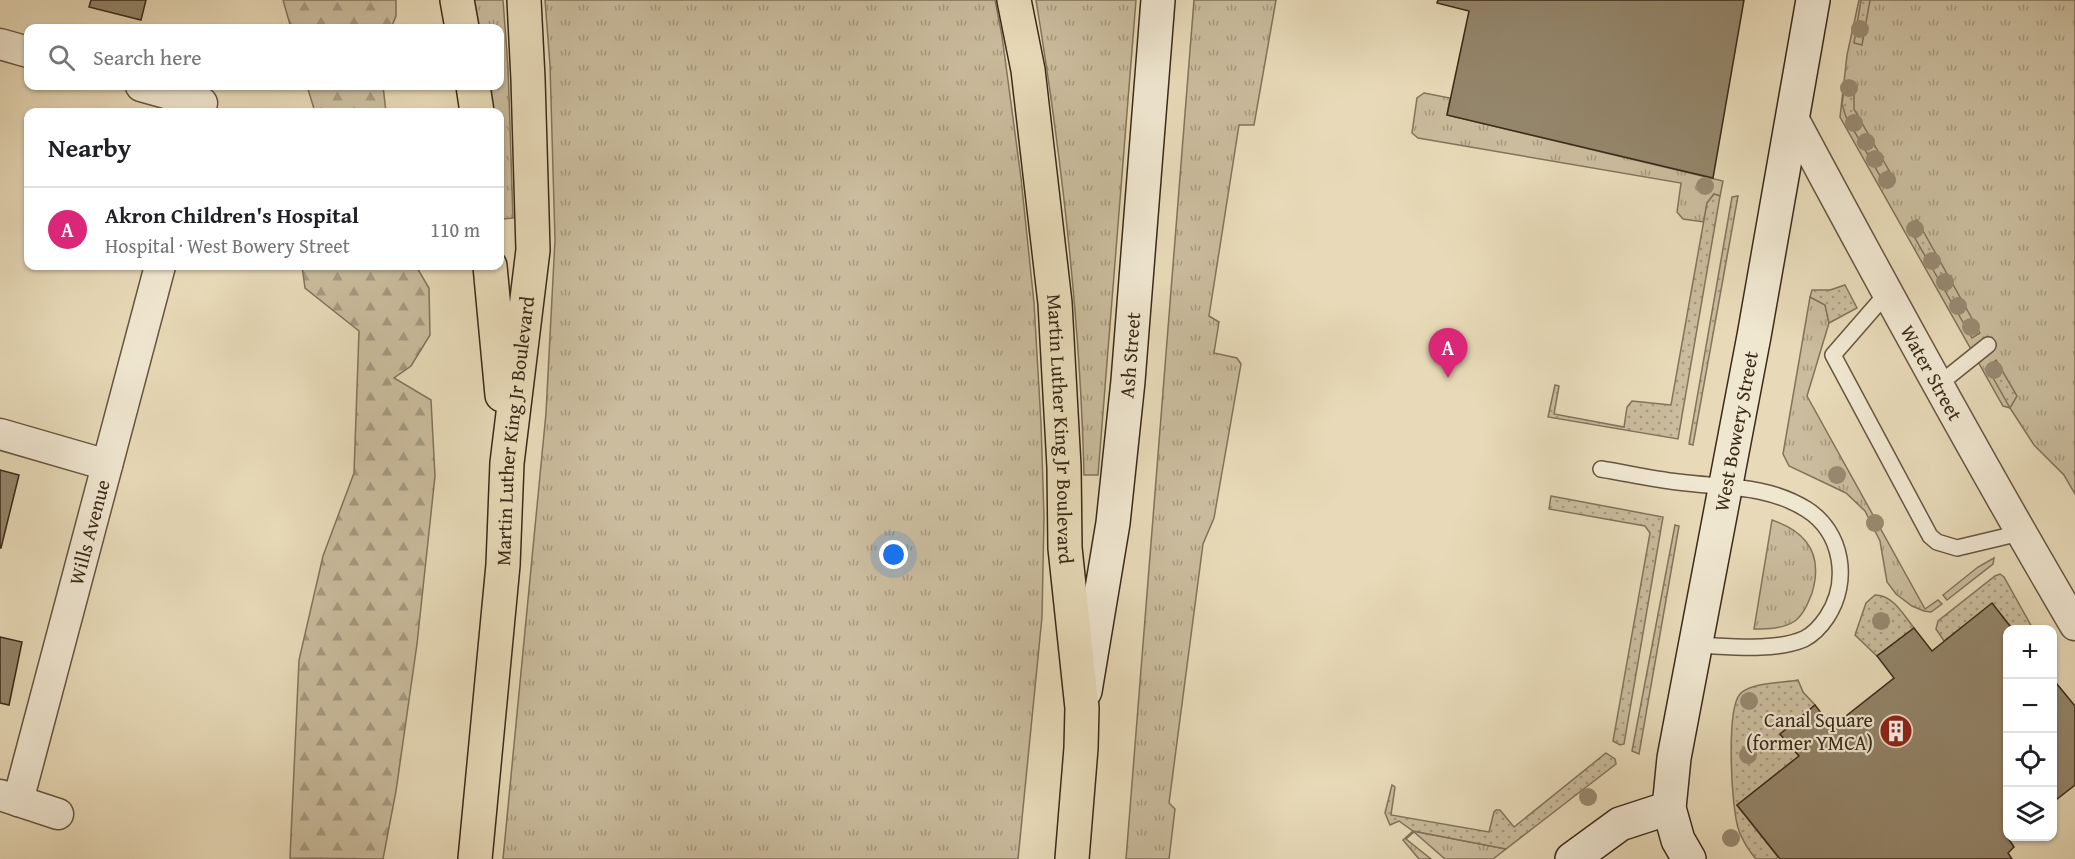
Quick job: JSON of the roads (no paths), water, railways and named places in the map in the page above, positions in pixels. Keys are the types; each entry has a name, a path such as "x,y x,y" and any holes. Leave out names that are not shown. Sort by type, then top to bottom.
{"main road":[{"path":"457,0 461,24"},
{"name":"Martin Luther King Jr Boulevard","path":"475,859 503,566 507,463 533,250 524,0"},
{"name":"Martin Luther King Jr Boulevard","path":"1014,0 1028,70 1055,303 1064,467 1065,548 1082,708 1072,859"},
{"path":"474,90 476,108"},
{"path":"490,270 507,463"}],"street":[{"name":"Ash Street","path":"1082,708 1113,523 1128,381 1158,0"},
{"name":"West Bowery Street","path":"1689,859 1678,840 1669,808 1674,758 1813,0"},
{"path":"0,44 24,51"},
{"path":"159,90 203,100"},
{"name":"Water Street","path":"1793,118 2020,533 2075,625"},
{"name":"Wills Avenue","path":"9,798 107,465 159,270"},
{"path":"0,434 107,465"},
{"path":"9,798 58,814"},
{"path":"1572,859 1620,824 1669,808"}],"lane":[{"path":"1887,293 1833,355 1930,536 1937,542 1957,548 2020,533"},
{"path":"1938,385 1988,345"},
{"path":"1601,469 1678,482 1770,492 1806,509 1825,524 1837,546 1841,571 1838,592 1819,628 1803,639 1766,648 1695,645"}],"place":[{"name":"Akron Children's Hospital","path":"1448,378"},
{"name":"Canal Square (former YMCA)","path":"1896,731"}]}
